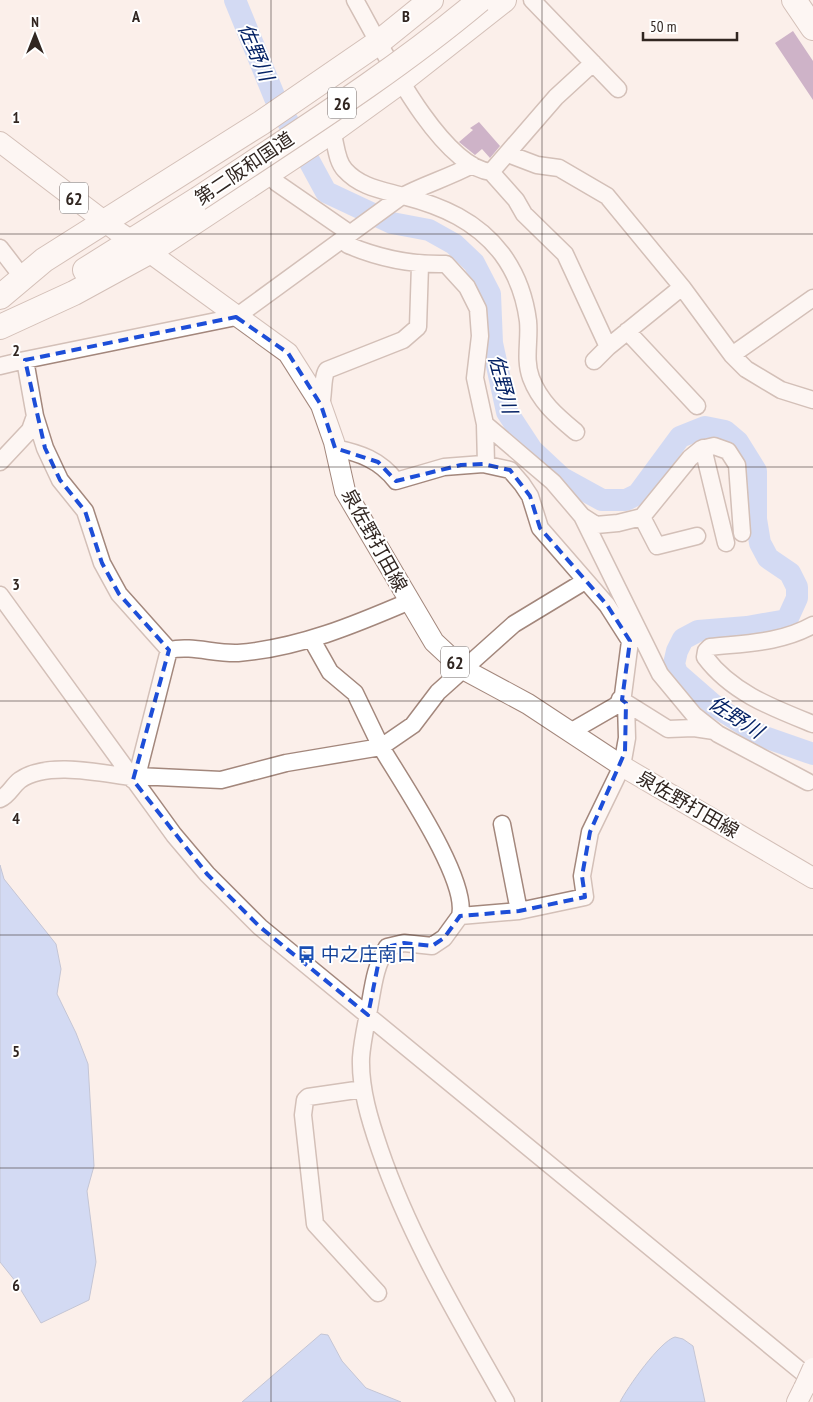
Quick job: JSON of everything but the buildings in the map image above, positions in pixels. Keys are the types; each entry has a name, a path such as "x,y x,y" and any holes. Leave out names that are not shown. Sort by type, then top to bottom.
{"highway":[{"name":"26","path":"126,236 261,123 379,42 431,0"},
{"name":"第二阪和国道","path":"194,192 402,43 457,0"},
{"name":"第二阪和国道","path":"0,326 126,236 194,192 357,93 480,0"},
{"name":"26","path":"0,297 44,260 126,236 275,170 401,82 504,0"},
{"path":"794,0 813,28"},
{"name":"第二阪和国道","path":"0,304 126,236"}],"main road":[{"name":"泉佐野打田線","path":"0,142 236,317 288,353 321,405 335,448 345,491 434,642 463,669 572,731 622,766 813,878"},
{"path":"804,1390 813,1368"}],"street":[{"path":"355,0 408,95 448,145 472,165 482,171 491,172 516,200 524,214 565,254 608,347"},
{"path":"532,0 618,88"},
{"path":"491,172 556,97 593,63"},
{"path":"326,135 344,170 368,186 447,209 460,216 482,233 501,253 512,269 524,304 528,321 528,362 531,377 551,411 576,432"},
{"path":"508,154 537,165 559,168 607,196 682,287 732,355 746,369 781,390 813,400"},
{"path":"0,366 236,317 401,197 418,188 456,174 472,165"},
{"path":"275,170 277,184 350,234"},
{"path":"350,234 348,245 367,253 420,265 446,264 467,287 478,309 480,336 475,378 485,424 486,464"},
{"path":"0,248 23,278"},
{"path":"321,405 324,392 324,375 327,370 403,340 418,328 420,265"},
{"path":"594,362 608,347 682,287"},
{"path":"732,355 813,298"},
{"path":"628,331 697,406"},
{"path":"25,360 36,416 45,448 52,464 60,480 85,511 102,563 119,594 169,650"},
{"path":"0,462 30,430 36,416"},
{"path":"485,424 553,482 582,516 596,525 618,523 642,517 690,458 703,448 714,446 728,451 738,465 742,533"},
{"path":"335,448 355,452 378,462 396,482 444,468 486,464 510,470 530,496 540,528 636,640 660,674 694,714 714,731 808,782"},
{"path":"703,448 726,543"},
{"path":"718,510 740,504"},
{"path":"460,916 518,911 585,897 582,876 590,832 622,766 627,738 623,701 629,660 636,640 582,516"},
{"path":"642,517 657,546 697,536"},
{"path":"0,799 20,780 42,772 73,770 134,778 221,780 286,763 381,747 412,725 438,692 514,624 585,581"},
{"path":"0,595 185,848 253,921 368,1015 804,1390"},
{"path":"169,650 183,647 235,653 279,648 312,640 410,601"},
{"path":"813,625 796,635 777,640 710,647 706,651 706,657 718,674 749,695 762,703 813,724"},
{"path":"312,640 330,672 355,693 381,747 452,868 462,907 460,916 444,938 432,946 404,943 387,947 379,960 361,1057 363,1089 371,1123 394,1190 428,1263 506,1402"},
{"path":"134,778 169,650"},
{"path":"572,731 623,701"},
{"path":"623,701 668,729 694,728 714,731"},
{"path":"502,824 518,911"},
{"path":"363,1089 308,1097 305,1100 303,1115 316,1224 378,1293"}],"highlighted area":[{"path":"236,317 288,353 321,405 335,448 378,462 396,481 461,465 483,464 510,470 530,496 540,528 607,605 630,641 622,700 626,703 625,752 590,832 582,876 585,897 519,911 460,916 444,938 432,946 404,943 387,947 379,960 368,1015 260,927 207,874 133,780 169,650 119,594 102,563 85,511 60,480 45,448 25,360"}],"water":[{"path":"0,865 4,879 56,944 61,969 57,994 76,1033 88,1064 94,1166 87,1191 96,1262 89,1300 41,1323 16,1282 0,1262"},
{"path":"321,1334 328,1335 342,1361 366,1388 401,1402 242,1402"},
{"path":"675,1337 683,1339 693,1346 705,1402 620,1402 629,1386 653,1356 669,1340"}],"waterway":[{"name":"佐野川","path":"235,0 275,98 326,192 392,223 429,230 454,244 474,263 490,294 492,343 507,412 532,450 562,478 602,500 626,500 638,494 680,437 705,427 725,431 738,442 756,471 756,519 760,543 768,558 790,573 797,587 797,598 787,620 747,627 698,631 683,639 677,651 674,664 677,673 716,707 762,736 813,754"}],"place":[{"name":"中之庄南口","path":"307,954"}]}
